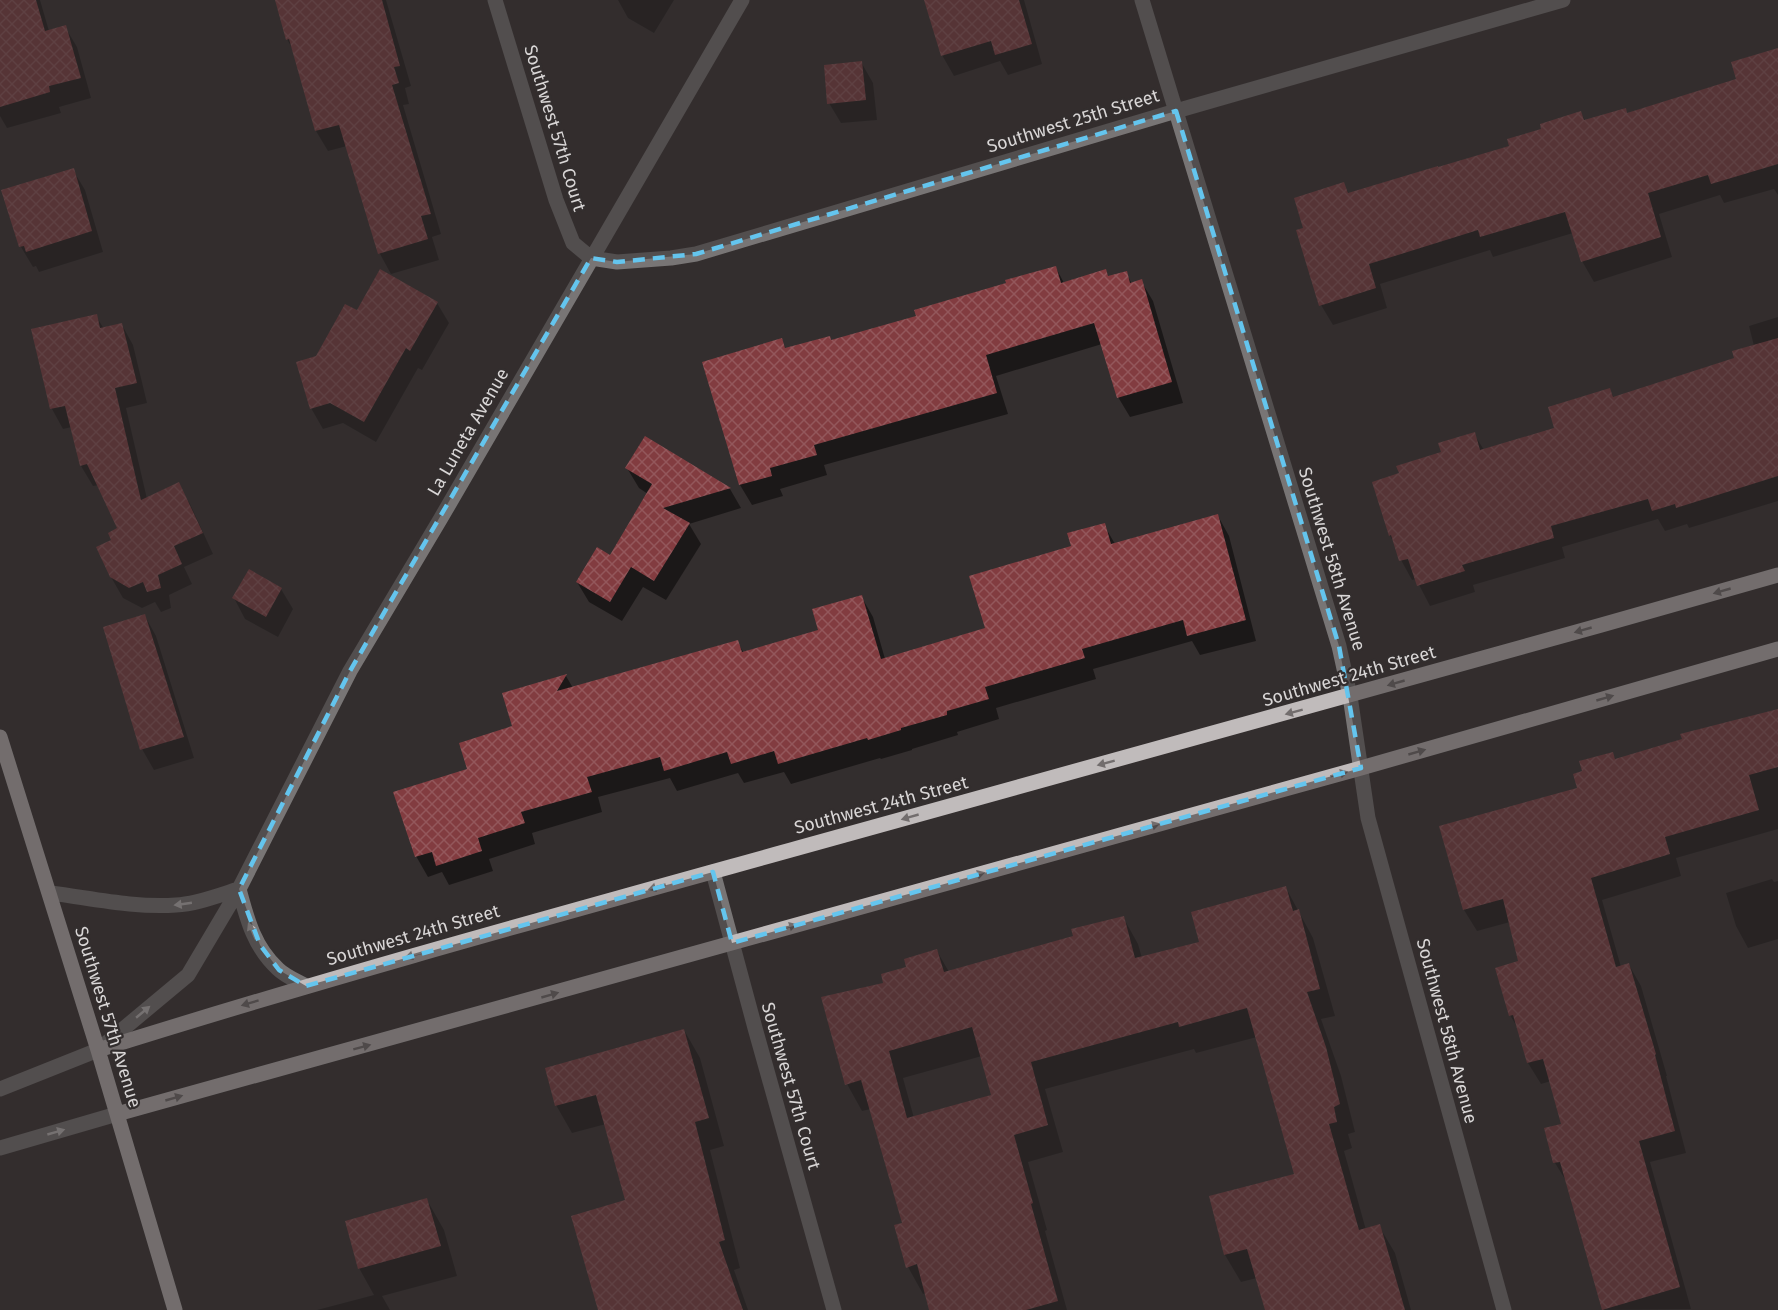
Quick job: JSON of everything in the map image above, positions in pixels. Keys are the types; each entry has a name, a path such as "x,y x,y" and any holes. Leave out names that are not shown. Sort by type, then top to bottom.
{"main road":[{"name":"Southwest 24th Street","path":"98,1050 306,986 1778,575"},
{"path":"117,1114 1361,768 1778,649"},
{"name":"Southwest 57th Avenue","path":"0,737 98,1050 175,1310"}],"street":[{"name":"Southwest 57th Court","path":"495,0 565,224 573,243 591,258"},
{"name":"La Luneta Avenue","path":"98,1050 188,975 239,889 350,671 742,0"},
{"name":"Southwest 58th Avenue","path":"1142,0 1339,646 1350,696 1368,818 1504,1310"},
{"name":"Southwest 25th Street","path":"591,258 617,262 696,254 1176,111 1563,0"},
{"name":"Southwest 57th Court","path":"713,872 834,1310"},
{"path":"50,893 153,906 196,902 239,889 251,931 264,951 279,970 306,986"},
{"name":"Southwest 24th Street","path":"0,1089 98,1050"},
{"path":"0,1148 117,1114"}],"highlighted area":[{"path":"1176,111 1339,646 1361,768 732,943 713,872 306,986 279,970 260,945 239,889 350,671 591,258 617,262 696,254"}],"building":[{"path":"0,0 36,0 45,31 66,25 81,78 49,86 50,92 0,107"},
{"path":"275,0 382,0 400,66 394,67 399,83 392,85 431,214 421,216 428,239 378,254 339,125 315,131 289,39 286,40"},
{"path":"924,0 1019,0 1032,44 995,55 991,41 941,56"},
{"path":"1778,48 1778,164 1711,184 1708,175 1648,193 1661,237 1581,262 1565,212 1480,237 1478,230 1369,264 1376,288 1319,306 1296,230 1303,228 1294,198 1344,182 1348,193 1509,146 1507,139 1541,129 1540,124 1581,111 1584,120 1626,108 1627,113 1736,79 1731,62"},
{"path":"862,61 866,100 827,104 824,65"},
{"path":"74,168 92,231 26,252 24,246 19,247 1,190"},
{"path":"1056,266 1061,283 1106,269 1108,276 1127,271 1130,283 1142,279 1172,382 1117,398 1094,323 986,355 997,393 814,445 817,455 770,468 772,476 739,485 702,362 782,338 785,348 830,336 831,340 916,316 914,310"},
{"path":"380,269 438,302 410,351 406,348 364,422 330,403 310,409 296,362 316,356 345,304 357,310"},
{"path":"97,314 100,328 122,323 137,383 115,388 141,500 179,482 203,533 174,546 182,564 158,575 161,588 147,592 143,582 129,588 110,577 96,547 111,540 108,533 117,528 87,464 80,466 65,406 50,409 31,329"},
{"path":"1778,338 1778,476 1676,508 1675,504 1652,511 1648,499 1551,526 1554,538 1462,565 1465,571 1417,586 1408,559 1399,561 1372,482 1399,473 1396,466 1441,452 1438,443 1475,432 1480,450 1554,428 1548,407 1610,388 1613,397 1734,358 1732,351"},
{"path":"645,436 731,488 663,508 690,523 654,581 631,567 610,602 576,582 597,547 610,555 652,484 625,468"},
{"path":"1218,514 1246,620 1187,636 1183,620 1082,649 1085,658 985,687 989,699 947,711 947,715 868,740 867,738 778,764 774,751 731,764 727,752 664,771 660,757 587,777 592,792 521,812 525,823 478,838 482,851 436,866 432,852 415,857 393,792 467,769 459,743 512,726 502,693 567,674 557,691 738,640 742,652 818,630 812,609 862,595 881,659 985,628 969,576 1071,546 1067,533 1105,523 1111,544"},
{"path":"249,569 282,588 266,617 232,598"},
{"path":"145,614 184,737 140,750 103,627"},
{"path":"1778,709 1778,767 1749,775 1759,810 1665,837 1670,854 1591,878 1616,967 1629,963 1656,1054 1675,1131 1639,1141 1680,1287 1602,1310 1560,1162 1553,1163 1544,1128 1561,1124 1543,1059 1527,1063 1513,1015 1509,1016 1495,968 1518,961 1503,899 1463,910 1439,826 1577,788 1573,774 1582,771 1579,761 1613,752 1615,759 1682,739 1680,734"},
{"path":"1286,886 1293,911 1299,909 1320,989 1307,992 1326,1047 1340,1104 1334,1107 1337,1122 1329,1124 1359,1230 1380,1224 1405,1310 1265,1310 1247,1249 1224,1255 1209,1196 1294,1174 1247,1008 1179,1027 1178,1022 1031,1062 1048,1125 1014,1135 1058,1301 1026,1310 929,1310 917,1264 906,1268 894,1225 902,1223 861,1080 845,1085 821,997 883,983 881,974 906,967 904,959 937,949 944,972 1073,936 1071,929 1124,916 1135,958 1199,942 1191,912","holes":["972,1027 991,1095 907,1118 889,1051"]},
{"path":"684,1029 709,1118 695,1122 725,1240 719,1242 743,1310 598,1310 571,1216 625,1200 596,1095 555,1106 545,1068"},
{"path":"427,1198 441,1246 358,1269 345,1221"}]}
